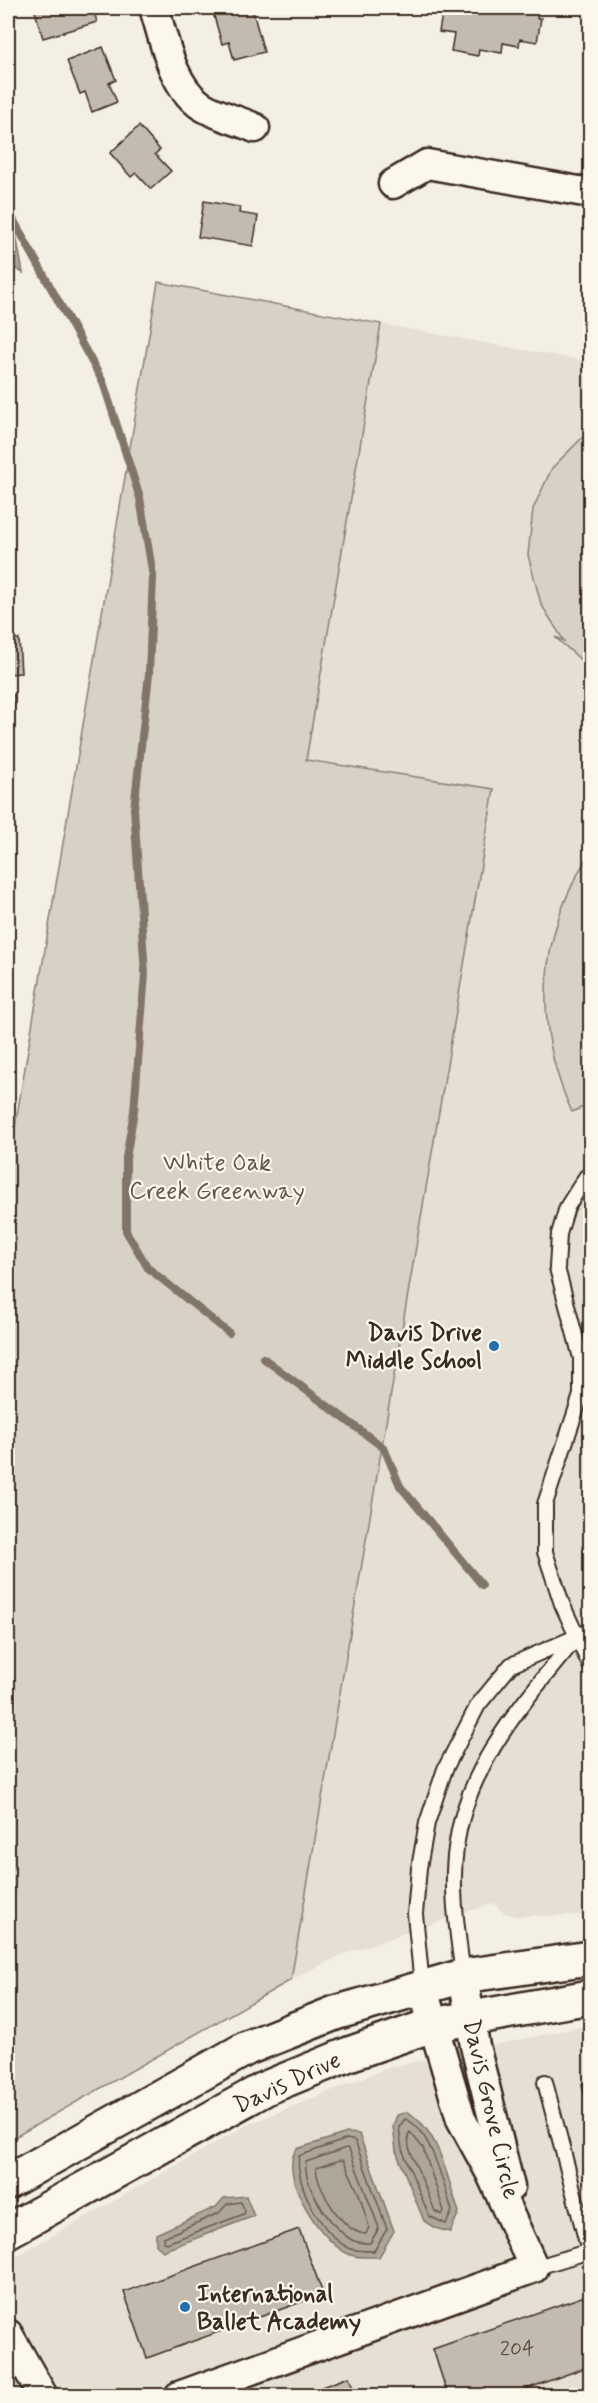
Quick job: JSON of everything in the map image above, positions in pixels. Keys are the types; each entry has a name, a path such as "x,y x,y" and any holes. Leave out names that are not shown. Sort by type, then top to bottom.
{"main road":[{"name":"Davis Drive","path":"8,2182 247,2048 335,2013 463,1976 591,1958"},
{"name":"Davis Drive","path":"8,2230 266,2088 349,2054 432,2025 591,1997"}],"street":[{"path":"154,8 172,63 183,84 199,104 255,128"},
{"path":"393,184 427,164 591,193"},
{"name":"Davis Grove Circle","path":"463,1976 469,2019 524,2242"},
{"name":"Davis Grove Circle","path":"422,1986 461,2119 524,2242 534,2268"},
{"path":"179,2396 534,2268"},
{"path":"8,2336 43,2396"}],"lane":[{"path":"591,1174 586,1177 567,1207 559,1234 557,1268 581,1358 581,1395 545,1504 545,1552 577,1637 591,1665"},
{"path":"422,1986 415,1914 419,1868 427,1823 445,1769 478,1705 511,1665 591,1631"},
{"path":"463,1976 455,1902 456,1848 473,1785 505,1728 577,1637"},
{"path":"534,2268 590,2251 545,2082"}],"shaded area":[{"name":"Davis Drive Middle School","path":"381,324 590,362 590,1915 516,1916 503,1912 493,1903 341,1955 291,1980 299,1920 494,790 305,760"},
{"path":"590,2025 590,2395 8,2395 8,2261 249,2124 390,2067"}],"green space":[{"name":"White Oak Creek Greenway","path":"158,282 381,324 306,760 494,789 291,1980 8,2141 8,1168"},
{"path":"590,430 590,668 555,637 564,641 541,604 528,555 533,509 552,468"},
{"path":"590,853 590,1104 572,1112 559,1079 551,1046 546,1013 546,980 551,948 560,915 573,884"}],"water":[{"path":"8,191 23,273 8,264"},
{"path":"407,2112 427,2131 441,2156 459,2212 450,2232 435,2228 424,2221 396,2151 393,2126 397,2115"},
{"path":"347,2133 359,2134 394,2231 379,2257 351,2255 328,2239 306,2208 293,2175 292,2160 297,2149"},
{"path":"246,2196 254,2216 163,2251 156,2245 156,2234 216,2207 224,2198"}],"building":[{"path":"34,8 93,8 97,22 43,38"},
{"path":"252,8 264,52 234,60 229,42 222,44 212,9"},
{"path":"443,8 462,10 462,8 539,8 537,18 541,18 537,42 520,39 519,46 503,43 502,53 479,49 478,56 451,51 454,34 439,32"},
{"path":"103,47 116,80 109,83 117,102 92,112 85,92 80,94 67,61"},
{"path":"139,126 160,150 155,154 171,171 151,189 136,173 131,177 110,153"},
{"path":"204,201 240,207 239,213 258,216 253,246 198,237"},
{"path":"10,624 11,639 19,639 21,673 8,674 8,625"},
{"path":"8,694 14,695 12,743 8,743"},
{"path":"8,764 15,766 8,805"},
{"path":"590,2082 590,2117 582,2084"},
{"path":"299,2229 323,2294 147,2358 124,2292"},
{"path":"590,2294 590,2366 507,2396 448,2396 433,2349"},
{"path":"349,2377 356,2396 297,2396"}],"waterway":[{"path":"8,210 103,382 140,498 153,576 149,674 134,809 145,974 134,1111 126,1158 126,1231 148,1268 229,1333"},
{"path":"263,1358 384,1448 400,1486 482,1585"}],"place":[{"name":"Davis Drive Middle School","path":"494,1346"},
{"name":"International Ballet Academy","path":"185,2307"}]}
